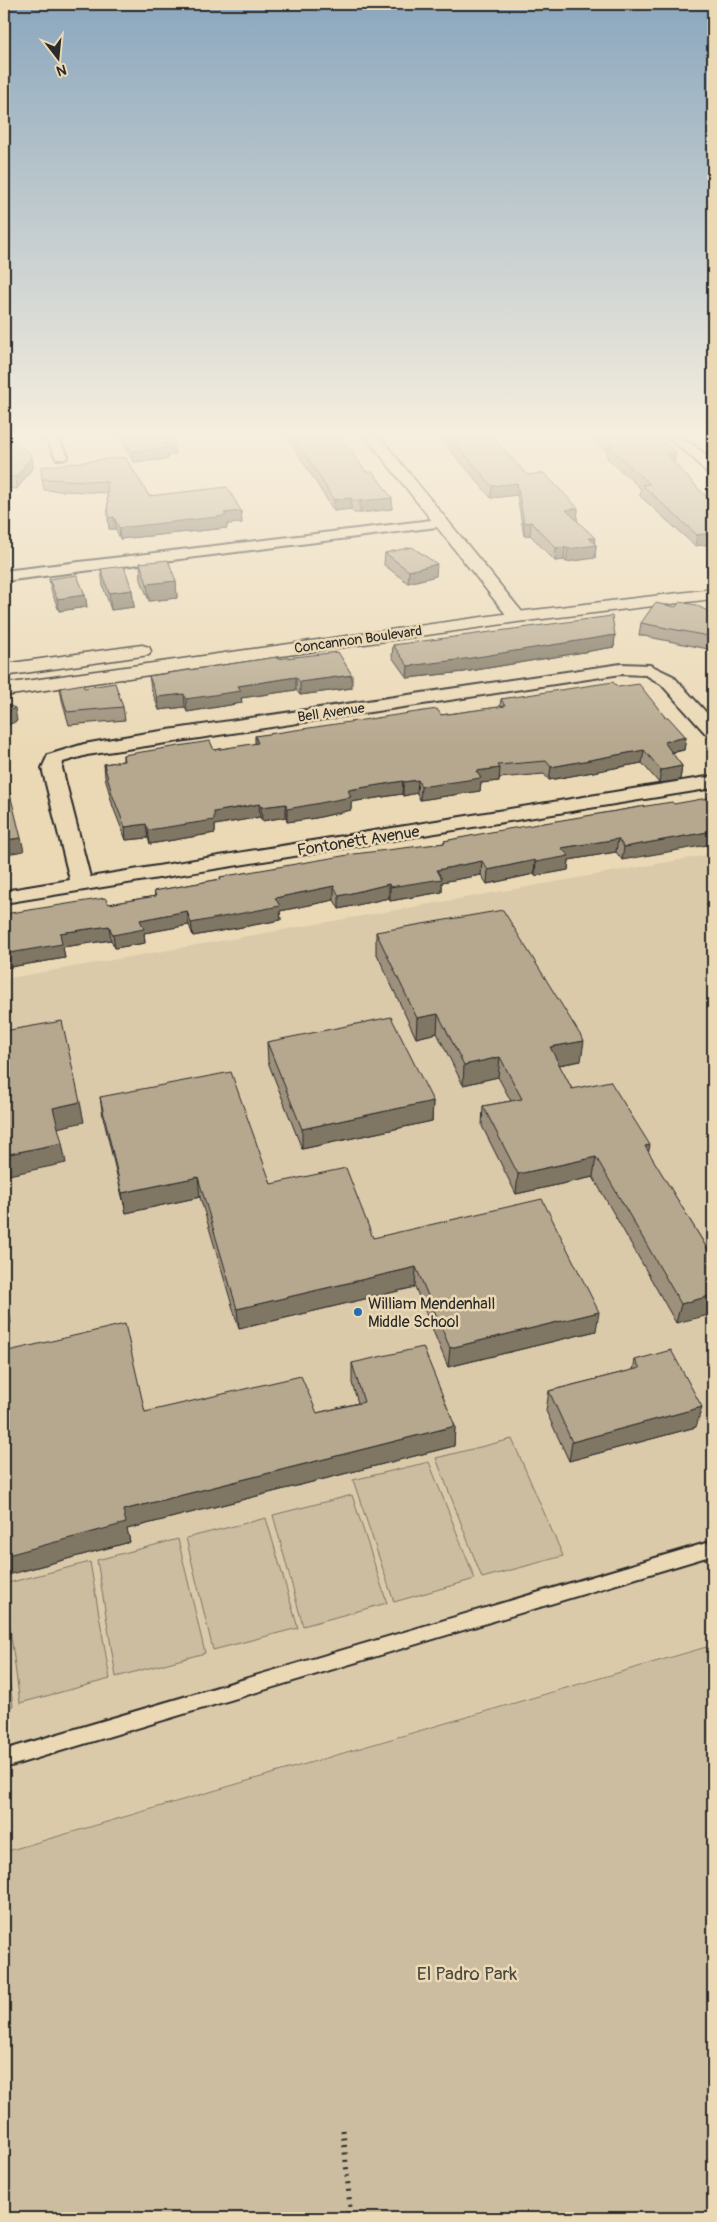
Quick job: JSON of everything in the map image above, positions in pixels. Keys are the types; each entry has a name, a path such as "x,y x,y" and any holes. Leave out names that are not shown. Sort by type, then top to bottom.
{"main road":[{"path":"454,540 517,617"},
{"name":"Concannon Boulevard","path":"4,690 517,617 713,594"},
{"name":"Concannon Boulevard","path":"387,618 552,596"},
{"path":"4,670 161,648"}],"street":[{"path":"4,576 303,540"},
{"name":"Bell Avenue","path":"81,884 52,768 55,759 84,750 621,669 650,670 667,680 713,731"},
{"name":"Fontonett Avenue","path":"4,898 713,782"}],"lane":[{"path":"4,1759 713,1548"}],"path":[{"path":"343,2130 350,2207 346,2218"}],"shaded area":[{"name":"William Mendenhall Middle School","path":"713,854 713,1644 4,1851 4,979"}],"green space":[{"path":"512,1439 563,1556 482,1578 436,1458"},
{"path":"429,1462 475,1579 394,1602 353,1480"},
{"path":"352,1495 387,1603 303,1626 273,1515"},
{"path":"266,1518 298,1628 213,1650 186,1538"},
{"path":"178,1539 205,1653 116,1677 97,1560"},
{"path":"90,1562 110,1679 20,1703 4,1584"},
{"path":"4,1639 13,1706 4,1708"},
{"name":"El Padro Park","path":"713,1645 713,2218 4,2218 4,1852"}],"building":[{"path":"548,540 591,540 596,545 568,549 565,547 556,548"},
{"path":"412,547 437,564 409,571 385,553"},
{"path":"168,560 176,581 147,584 140,563"},
{"path":"124,566 132,590 109,593 101,569"},
{"path":"77,575 85,595 57,599 49,579"},
{"path":"680,602 696,605 713,614 713,637 641,623 655,603 676,607"},
{"path":"612,616 615,635 465,659 408,666 393,645"},
{"path":"338,652 352,675 300,682 296,677 238,686 241,691 186,699 184,694 157,697 149,676 277,657 277,659"},
{"path":"613,682 618,687 639,684 665,717 668,717 686,737 664,742 682,766 661,770 644,750 551,767 546,761 498,765 500,768 476,771 481,778 421,787 418,780 403,781 348,790 351,797 315,804 287,809 286,804 261,807 259,804 214,812 214,820 148,830 146,824 125,827 112,794 104,764 124,761 123,755 210,741 214,750 258,743 255,736 437,709 441,715 505,706 501,699"},
{"path":"115,683 123,707 67,712 60,688 83,684 84,688"},
{"path":"4,703 15,708 4,713"},
{"path":"4,774 21,838 5,840 9,857 4,857"},
{"path":"713,797 713,831 624,847 618,839 561,848 569,856 536,862 535,860 488,870 482,861 437,870 442,879 390,887 389,884 339,896 334,886 275,898 280,906 191,923 187,911 140,920 144,929 113,935 109,926 60,933 62,944 4,954 4,914 105,898 109,904 156,896 154,891 221,879 220,877 354,854 445,843 444,841 496,831"},
{"path":"503,910 584,1041 550,1047 572,1089 610,1081 650,1145 645,1146 713,1258 713,1295 681,1304 596,1157 518,1174 483,1106 522,1099 500,1057 464,1065 438,1014 417,1018 376,932"},
{"path":"391,1017 433,1101 302,1129 267,1042"},
{"path":"62,1021 80,1102 53,1108 62,1143 4,1155 4,1031"},
{"path":"231,1072 271,1184 346,1168 373,1238 542,1199 599,1312 450,1348 416,1267 237,1309 198,1177 122,1193 100,1097"},
{"path":"125,1324 145,1412 301,1376 317,1413 364,1402 352,1363 423,1347 455,1426 123,1510 126,1523 4,1556 4,1352"},
{"path":"671,1350 702,1407 572,1442 549,1391 640,1368 635,1360"}],"place":[{"name":"William Mendenhall Middle School","path":"358,1312"}]}
